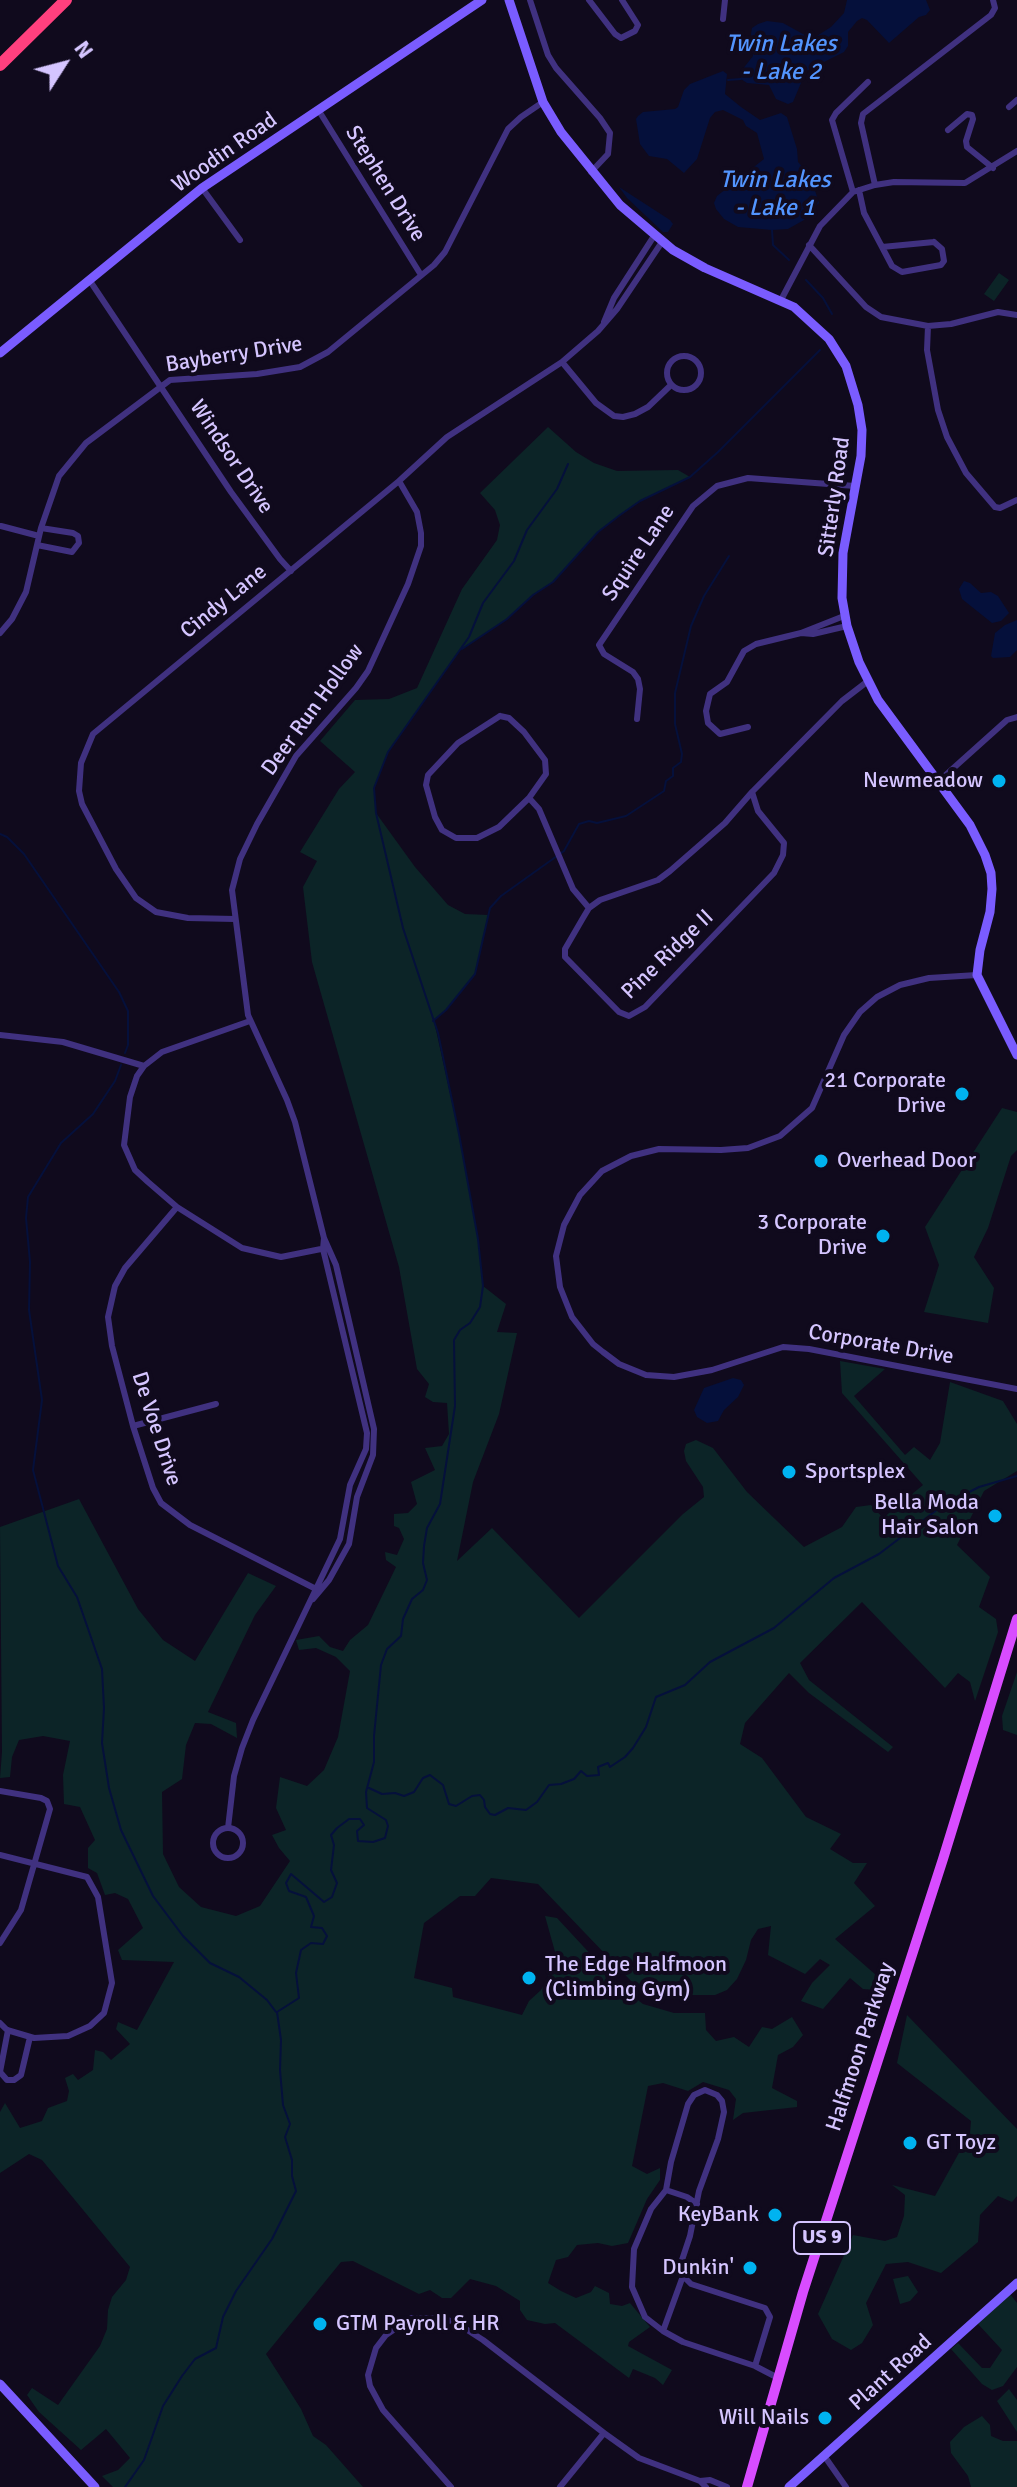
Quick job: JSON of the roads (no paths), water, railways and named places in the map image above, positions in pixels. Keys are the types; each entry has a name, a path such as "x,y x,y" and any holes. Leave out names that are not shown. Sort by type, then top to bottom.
{"highway":[{"path":"0,65 66,0"}],"main road":[{"name":"Halfmoon Parkway","path":"747,2487 803,2292 1017,1619"}],"street":[{"name":"Woodin Road","path":"0,353 202,188 482,0"},
{"name":"Sitterly Road","path":"509,0 543,102 561,132 620,205 658,239 705,268 781,300 812,321 839,352 851,379 862,430 861,456 843,553 846,621 868,681 885,710 978,838 991,873 990,912 977,975"},
{"path":"530,0 548,55 610,133 608,154 591,172"},
{"path":"533,9 537,0"},
{"path":"589,0 621,38 635,31 638,25 622,0"},
{"path":"723,19 725,0"},
{"path":"875,185 861,123 865,111 991,15 995,8 993,0"},
{"path":"868,82 832,120 864,213 892,266 902,272 938,266 944,261 942,249 936,243 882,247"},
{"path":"1009,107 1017,100"},
{"name":"Bayberry Drive","path":"0,633 12,619 26,592 50,495 67,465 86,443 161,384 182,378 257,374 300,367 328,352 434,265 453,241 508,129 543,102"},
{"name":"Stephen Drive","path":"319,111 421,275"},
{"path":"948,130 967,114 972,115 967,147 993,168"},
{"path":"781,300 820,226 856,191 875,185 908,182 965,183 1017,151"},
{"path":"202,188 240,240"},
{"name":"Cindy Lane","path":"235,919 188,918 156,912 136,898 116,869 82,804 79,791 86,746 103,723 291,571 458,429 562,362 603,325 614,298 658,239"},
{"path":"809,245 866,307 881,317 928,326 951,324 998,312 1017,315"},
{"name":"Windsor Drive","path":"90,281 161,384 185,426 291,571"},
{"path":"928,326 927,350 938,410 954,452 977,488 993,506 1000,508 1017,500"},
{"path":"686,357 696,362 700,371 695,386 685,390 671,385 667,374 675,359 686,357"},
{"path":"562,362 596,403 614,416 629,416 648,407 671,385"},
{"name":"Squire Lane","path":"637,719 638,679 633,672 604,654 599,648 600,642 693,506 717,486 748,478 855,486"},
{"name":"Deer Run Hollow","path":"348,1521 350,1485 366,1449 367,1433 336,1265 326,1248 287,1100 250,1021 232,890 234,877 257,824 296,756 368,671 413,570 421,546 420,522 412,501 399,481"},
{"path":"1,526 73,533 78,536 79,543 72,552 37,545"},
{"path":"801,633 827,631 846,621"},
{"path":"748,727 727,734 715,731 706,717 710,694 727,682 749,647 846,621"},
{"path":"529,798 539,809 573,889 589,908 600,900 658,880 725,823 842,701 868,681"},
{"path":"503,716 524,732 547,764 544,778 529,798 509,819 487,834 477,838 456,838 442,830 435,817 427,779 431,770 458,743 495,718 503,716"},
{"path":"939,781 1007,720 1017,717"},
{"name":"Pine Ridge II","path":"589,908 565,949 565,957 619,1012 629,1016 636,1014 763,886 779,864 784,843 758,811 752,792"},
{"path":"977,975 1017,1055"},
{"name":"Corporate Drive","path":"977,975 929,978 900,985 877,997 860,1012 844,1035 812,1108 780,1136 748,1148 659,1149 631,1156 602,1171 580,1195 564,1225 556,1256 560,1287 572,1317 603,1352 619,1364 646,1375 674,1377 712,1370 783,1347 1017,1389"},
{"path":"250,1021 162,1052 144,1066 130,1097 124,1145 135,1170 177,1207 225,1239 252,1251 281,1257 326,1248"},
{"path":"0,1035 63,1042 144,1066"},
{"name":"De Voe Drive","path":"177,1207 125,1268 109,1302 109,1333 153,1488 161,1503 190,1525 318,1589"},
{"name":"Deer Run Hollow","path":"228,1828 234,1776 242,1748 318,1589 373,1455 375,1442 349,1338"},
{"path":"133,1426 216,1404"},
{"path":"366,1442 375,1442"},
{"path":"0,1791 47,1801 49,1813 21,1910 0,1943"},
{"name":"Deer Run Hollow","path":"228,1828 239,1834 242,1846 235,1855 227,1857 216,1852 213,1840 217,1833 228,1828"},
{"path":"0,1855 87,1877 98,1897 112,1973 107,2007 90,2026 68,2036 30,2037 8,2030 0,2023"},
{"path":"8,2030 0,2072 7,2080 21,2075 30,2037"},
{"path":"663,2331 683,2276 682,2260 724,2112 717,2095 701,2091 688,2104 666,2190 651,2209 641,2230 631,2271 632,2287 639,2307 650,2323 663,2331 683,2342 755,2366 780,2379"},
{"path":"666,2190 697,2204"},
{"path":"683,2276 691,2284 765,2308 770,2317 755,2366"},
{"name":"Plant Road","path":"789,2487 1016,2286"},
{"path":"451,2487 383,2410 370,2386 368,2375 376,2348 386,2335 411,2318 443,2318 458,2324 639,2458 700,2481 706,2487"},
{"path":"0,2384 95,2487"},
{"path":"560,2487 604,2433"},
{"path":"825,2457 846,2487"},
{"path":"700,2481 710,2480 727,2487"}],"water":[{"name":"Twin Lakes - Lake 2","path":"847,0 926,0 930,10 889,43 867,20 862,18 857,21 848,32 848,46 844,52 806,71 793,102 788,104 776,99 769,85 747,83 741,79 742,70 753,56 752,28 767,21 783,23 812,39 831,27 844,13"},
{"name":"Twin Lakes - Lake 1","path":"723,71 727,74 725,94 741,107 760,120 781,113 787,117 798,162 810,175 819,203 804,220 788,229 738,227 724,219 716,209 714,203 717,196 764,159 757,133 743,120 723,110 715,112 710,118 697,159 684,173 667,159 649,156 640,144 638,116 643,112 675,109 690,84"},
{"path":"619,187 670,220 673,224 668,232 663,232"},
{"path":"964,581 981,593 991,592 998,596 1009,613 1001,621 992,623 962,599 959,589"},
{"path":"1017,620 1017,650 1010,657 993,658 995,633"},
{"path":"733,1378 741,1380 744,1385 718,1421 707,1423 697,1417 694,1410 704,1388"}],"waterway":[{"path":"728,80 741,79"},
{"path":"772,230 773,245 789,260"},
{"path":"806,280 823,298 832,314"},
{"path":"462,649 507,619 533,595 553,582 598,532 620,515 640,501 690,477 820,350"},
{"path":"125,2487 144,2460 163,2406 182,2376 195,2359 216,2348 223,2317 236,2291 272,2239 296,2191 285,2137 290,2124 283,2105 277,2012 299,1998 296,1973 301,1950 311,1943 323,1944 327,1936 322,1928 311,1927 314,1916 306,1897 289,1891 286,1883 291,1874 324,1902 332,1897 337,1883 331,1870 334,1845 331,1835 337,1828 349,1819 360,1819 364,1825 357,1831 358,1841 373,1842 385,1838 386,1820 367,1808 366,1792 374,1762 381,1665 387,1649 401,1636 403,1619 412,1599 423,1590 427,1580 423,1563 424,1546 427,1528 440,1504 455,1406 454,1340 480,1307 483,1286 478,1239 459,1134 438,1033 403,928 376,813 374,788 388,752 469,637 483,603 514,561 527,530 557,489 568,464"},
{"path":"433,1021 475,974 490,908 501,896 564,851 579,824 626,816 664,791 666,781 673,776 673,768 681,762 675,724 675,693 691,626 704,596 729,556"},
{"path":"0,834 24,854 119,992 128,1011 128,1045 125,1053"},
{"path":"121,1065 115,1081 93,1114 61,1143 28,1197 29,1310 42,1400 33,1470 58,1566 77,1597 102,1669 102,1743 109,1788 121,1830 153,1896 183,1936 210,1963 239,1977 267,2000 276,2012"},
{"path":"369,1788 382,1794 404,1796 414,1792 423,1778 430,1775 443,1785 449,1804 456,1806 472,1796 480,1795 490,1814 495,1815 508,1808 526,1810 537,1802 549,1785 574,1779 581,1771 587,1776 599,1775 598,1767 608,1763 610,1767 633,1748 646,1727 656,1697 685,1685 710,1662 774,1628 834,1578 879,1554 942,1506 979,1487 1017,1476"}],"place":[{"name":"Newmeadow","path":"999,781"},
{"name":"21 Corporate Drive","path":"962,1094"},
{"name":"Overhead Door","path":"821,1161"},
{"name":"3 Corporate Drive","path":"883,1236"},
{"name":"Sportsplex","path":"789,1472"},
{"name":"Bella Moda Hair Salon","path":"995,1516"},
{"name":"The Edge Halfmoon (Climbing Gym)","path":"529,1978"},
{"name":"GT Toyz","path":"910,2143"},
{"name":"KeyBank","path":"775,2215"},
{"name":"Dunkin'","path":"750,2268"},
{"name":"GTM Payroll & HR","path":"320,2324"},
{"name":"Will Nails","path":"825,2418"}]}
